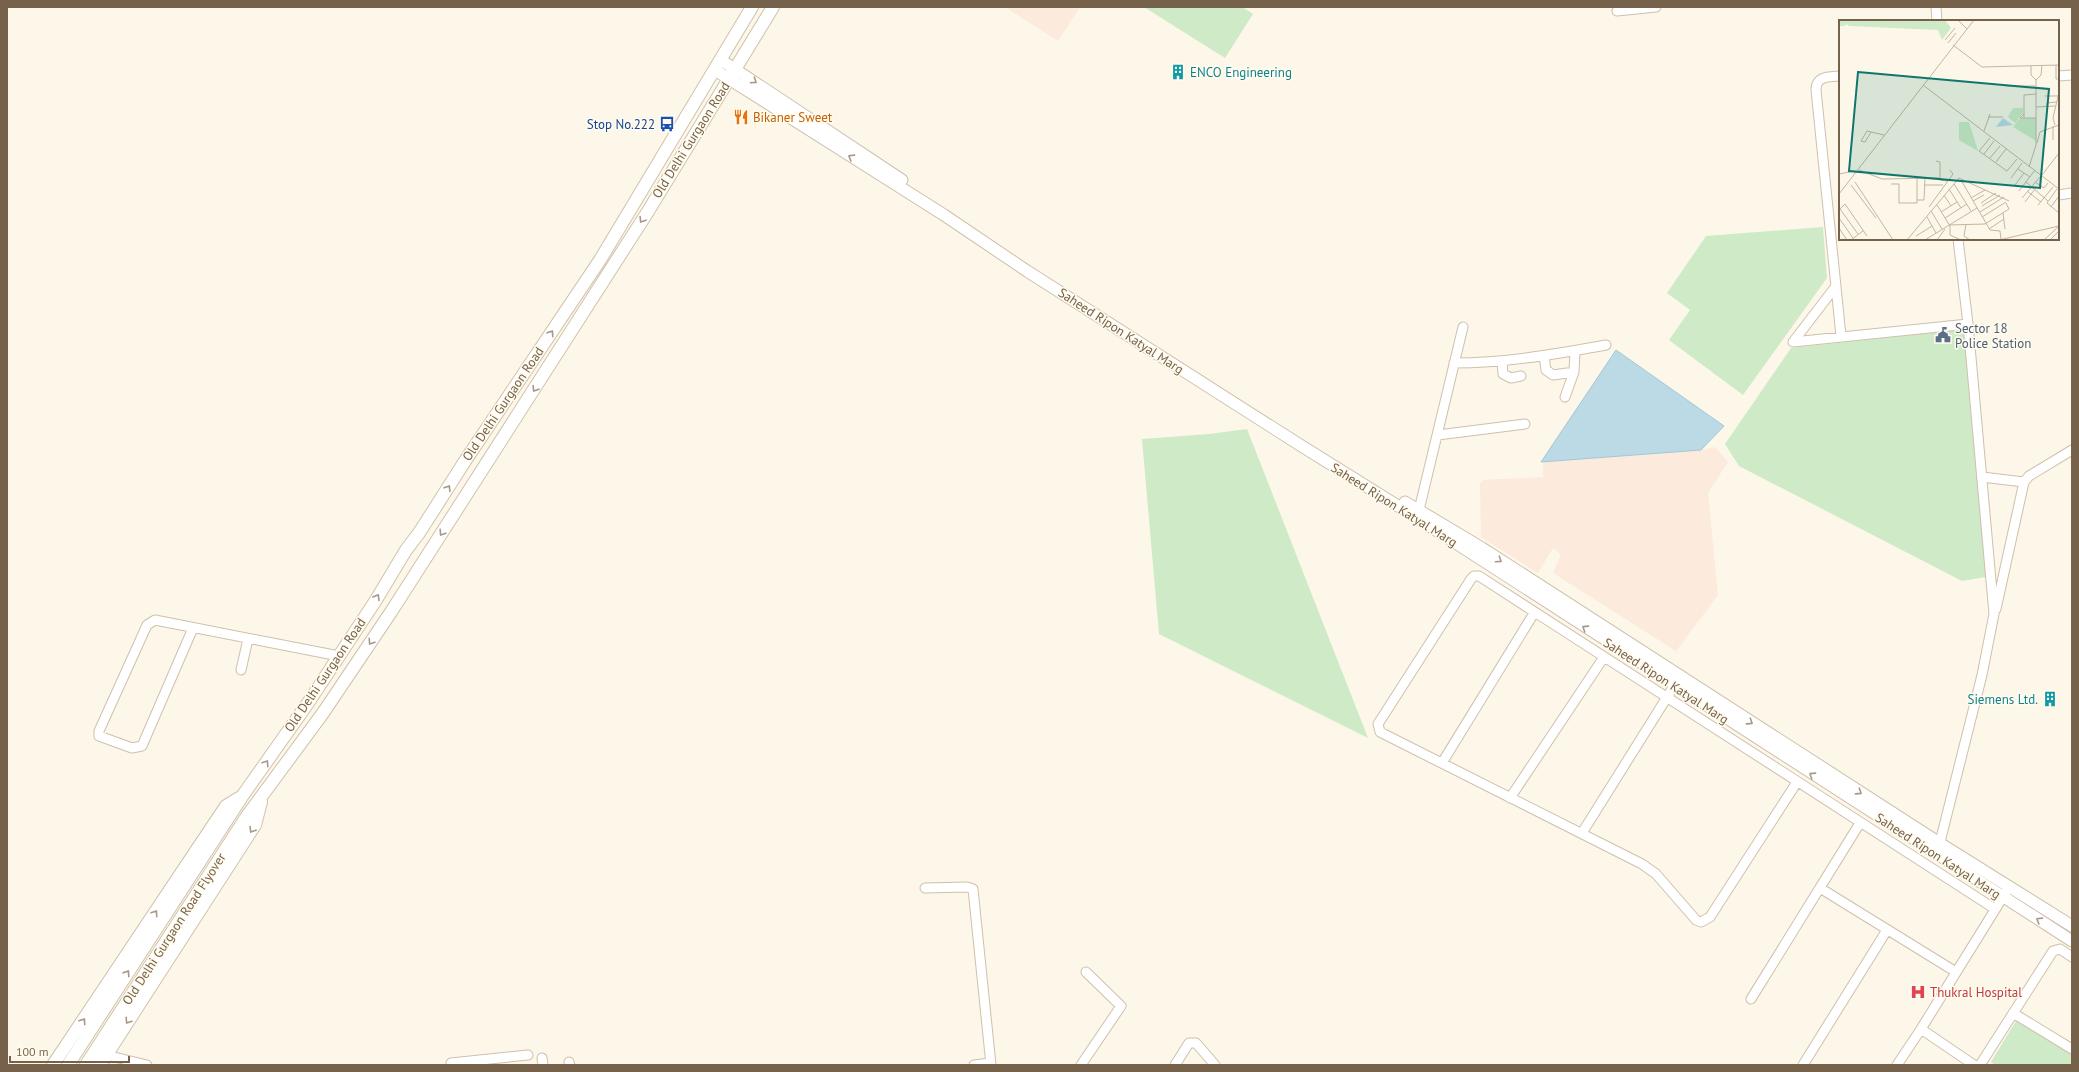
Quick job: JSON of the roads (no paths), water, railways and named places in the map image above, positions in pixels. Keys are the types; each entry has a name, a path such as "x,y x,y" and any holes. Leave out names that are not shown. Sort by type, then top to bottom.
{"main road":[{"name":"Old Delhi Gurgaon Road","path":"243,795 339,656 376,600 406,550 419,534 465,461 600,260 752,7"},
{"name":"Old Delhi Gurgaon Road","path":"264,793 323,713 391,612 642,220 773,7"},
{"name":"Old Delhi Gurgaon Road Flyover","path":"86,1065 247,816 264,793"},
{"path":"102,1062 255,824 264,793"},
{"name":"Old Delhi Gurgaon Road Flyover","path":"68,1065 243,795"},
{"path":"53,1065 226,806 243,795"}],"street":[{"path":"1617,11 1656,7"},
{"path":"1936,7 1937,20"},
{"name":"Saheed Ripon Katyal Marg","path":"718,65 736,68 975,229 1238,401 1419,510 1674,686 2002,898 2072,941"},
{"name":"Saheed Ripon Katyal Marg","path":"718,65 729,79 944,215 1027,271 1238,401 2072,926"},
{"path":"2059,76 2072,75"},
{"path":"1839,76 1819,80 1816,84 1816,90 1841,336"},
{"path":"2059,195 2072,193"},
{"path":"1958,240 1968,324 1994,614"},
{"path":"1836,286 1793,342 1968,324"},
{"path":"1419,510 1463,327"},
{"path":"1454,363 1502,362 1606,345"},
{"path":"1564,397 1574,372 1575,351"},
{"path":"1544,356 1546,370 1553,375 1574,372"},
{"path":"1502,362 1503,374 1511,378 1521,376"},
{"path":"1438,435 1525,424"},
{"path":"1937,855 1941,844 1982,675 1994,614 2002,590 2024,482 2029,476 2072,450"},
{"path":"1982,478 2024,482"},
{"path":"1797,782 1710,917 1701,922 1696,920 1649,868 1442,762 1380,732 1378,728 1379,721 1474,576 1483,578 1534,613 1995,909"},
{"path":"1442,762 1534,613"},
{"path":"193,628 142,746 132,748 100,736 108,712 147,625 155,620 339,656"},
{"path":"241,670 248,638"},
{"path":"1510,798 1604,657"},
{"path":"1582,833 1674,686"},
{"path":"1751,999 1860,823"},
{"path":"925,888 967,887 973,889 990,1064 974,1065"},
{"path":"1897,1065 1922,1029 2009,887"},
{"path":"1820,888 1956,972"},
{"path":"1803,1065 1887,930"},
{"path":"1980,1065 2054,951 2060,949 2072,957"},
{"path":"1081,1065 1122,1006 1086,972"},
{"path":"2013,1013 2072,1049"},
{"path":"1922,1029 1974,1065"},
{"path":"1175,1065 1192,1042 1196,1043 1215,1065"},
{"path":"451,1063 528,1055"},
{"path":"102,1062 147,1065"}],"water":[{"path":"1616,350 1724,426 1701,450 1541,462"}],"place":[{"name":"ENCO Engineering","path":"1178,72"},
{"name":"Bikaner Sweet","path":"741,117"},
{"name":"Stop No.222","path":"667,124"},
{"name":"Sector 18 Police Station","path":"1943,335"},
{"name":"Siemens Ltd.","path":"2050,699"},
{"name":"Thukral Hospital","path":"1918,992"}]}
